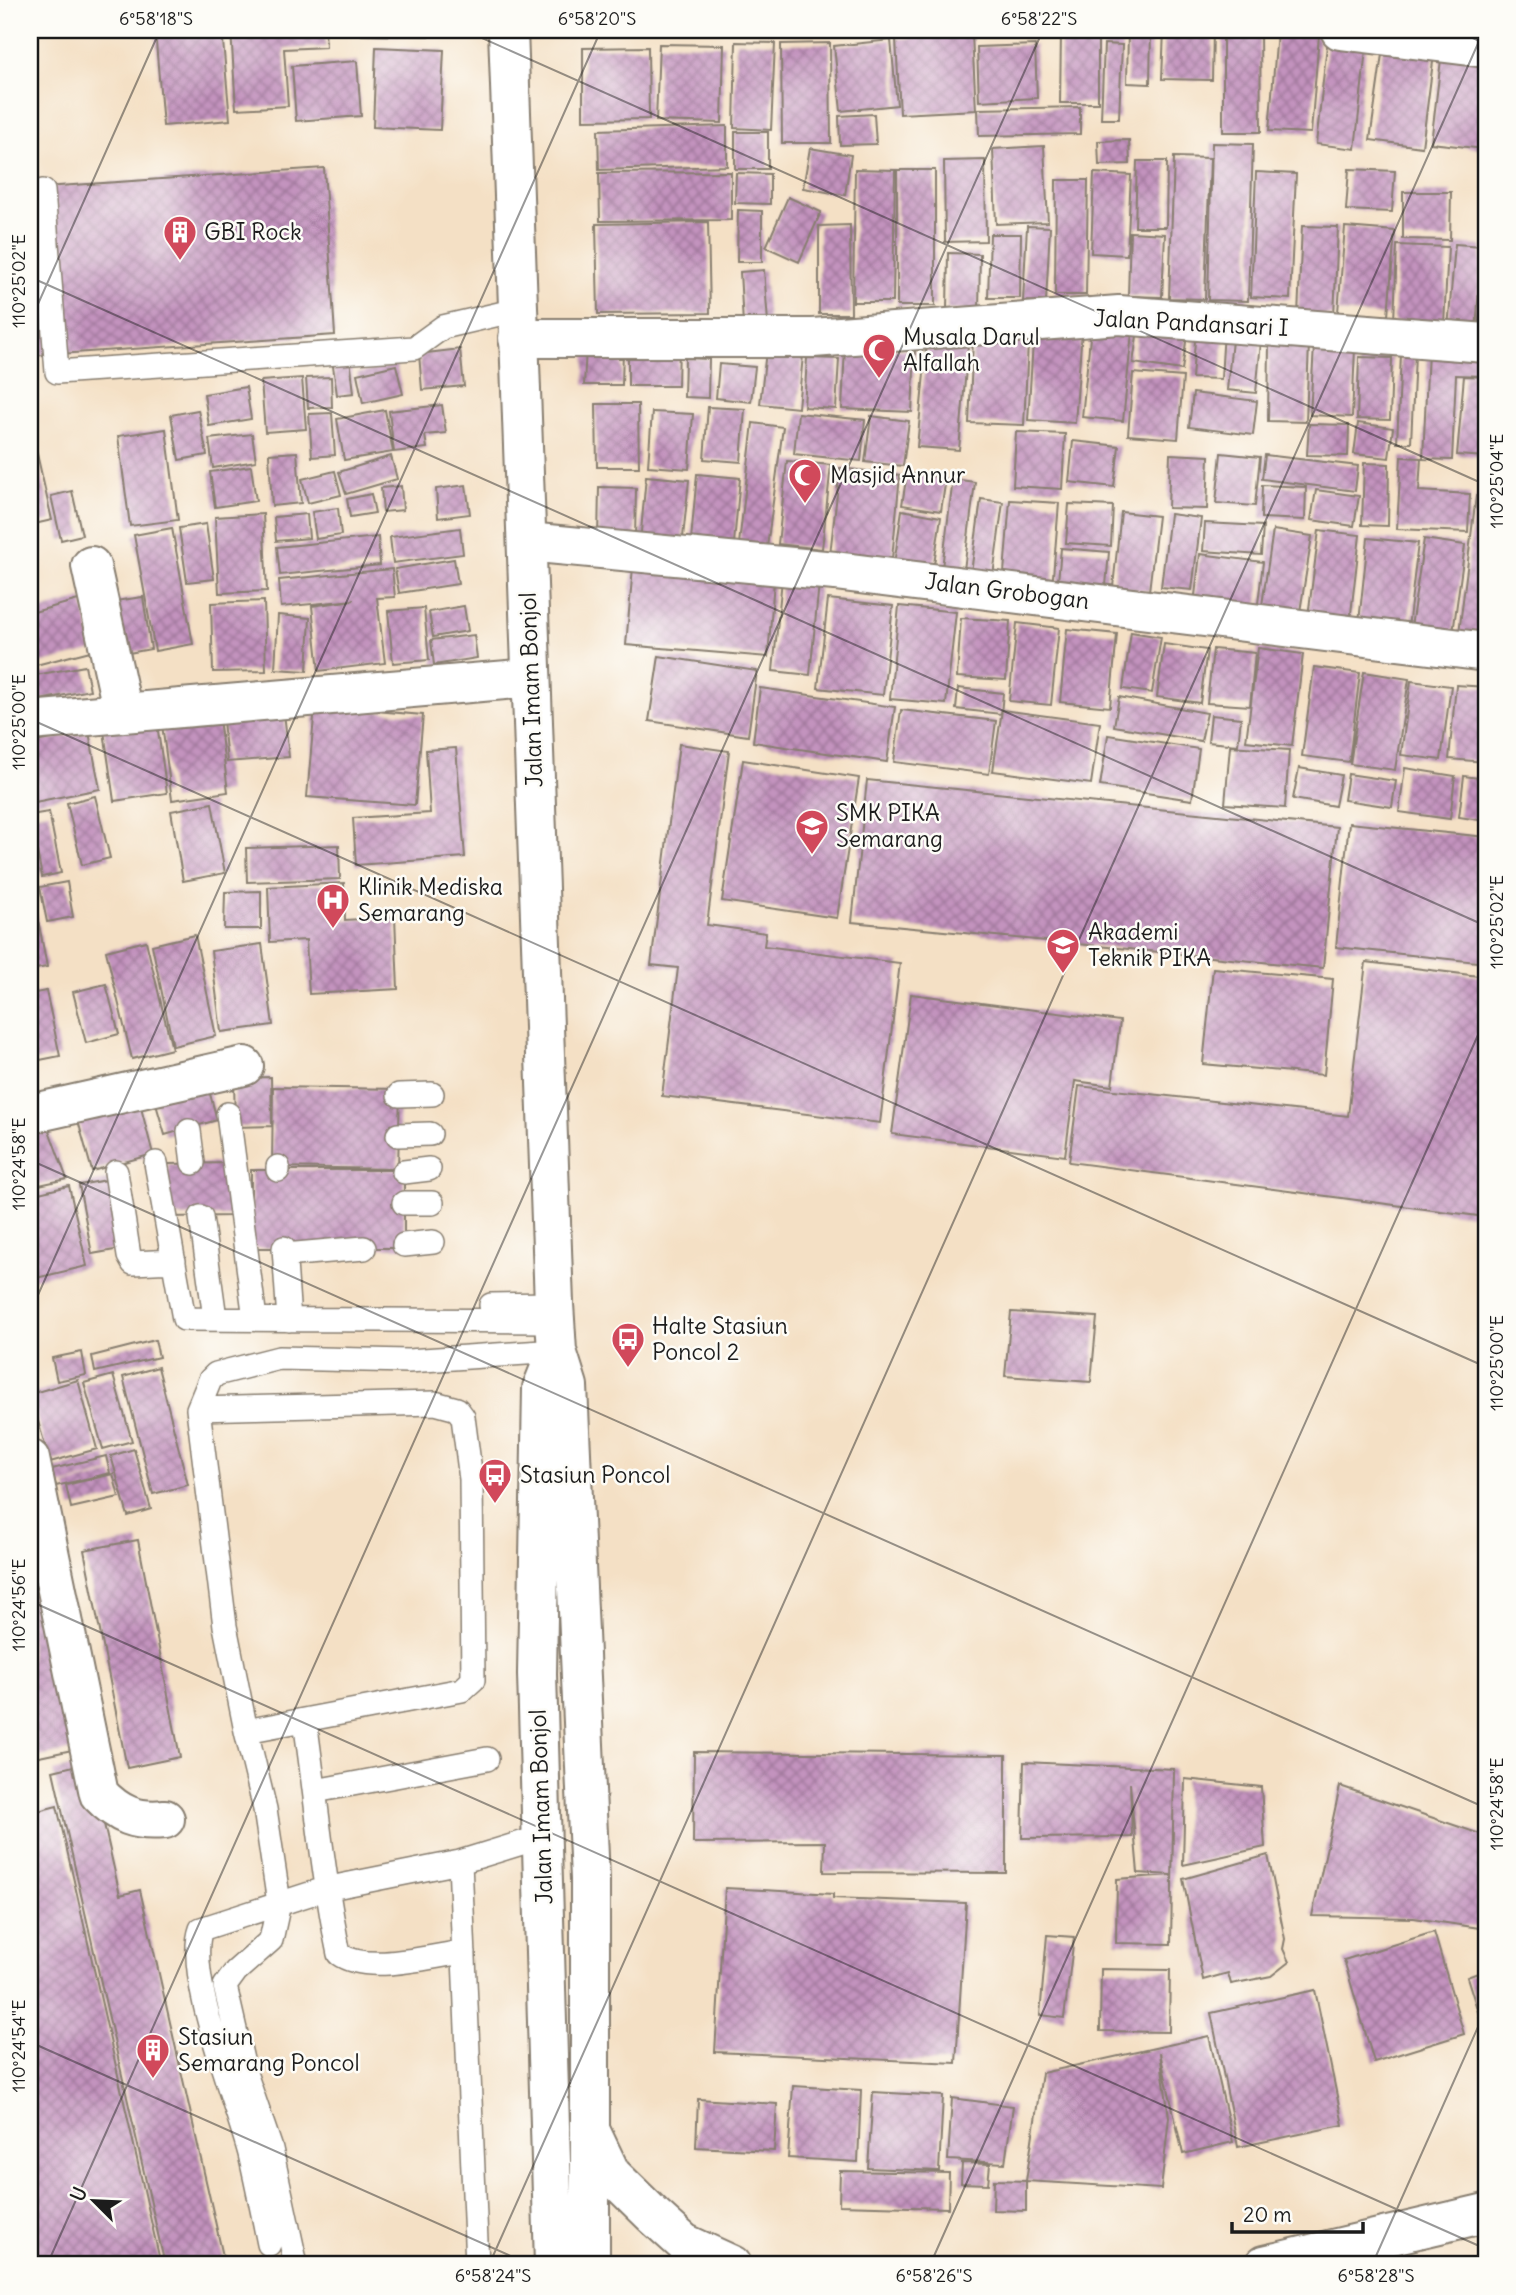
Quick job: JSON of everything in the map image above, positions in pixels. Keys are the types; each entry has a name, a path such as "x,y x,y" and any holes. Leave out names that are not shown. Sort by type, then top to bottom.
{"main road":[{"name":"Jalan Imam Bonjol","path":"508,30 555,1325 568,1386 590,1878 590,2265"},
{"path":"1359,31 1486,48"},
{"name":"Jalan Pandansari I","path":"518,324 813,338 1119,315 1486,343"},
{"name":"Jalan Grobogan","path":"527,542 835,571 1486,652"},
{"path":"91,566 123,713"},
{"path":"30,721 530,678"},
{"path":"30,1114 244,1066"},
{"name":"Jalan Imam Bonjol","path":"554,2265 537,1674 542,1388 555,1325"},
{"path":"30,1459 99,1794 121,1814 137,1819 165,1819"},
{"path":"589,2129 611,2174 647,2209 684,2243 732,2265"},
{"path":"1264,2265 1486,2213"}],"lane":[{"path":"43,191 57,372 414,348 443,327 518,324"},
{"path":"400,1095 432,1094"},
{"path":"228,1114 254,1312"},
{"path":"189,1131 193,1163"},
{"path":"398,1135 430,1134"},
{"path":"156,1163 183,1311 288,1312 555,1325"},
{"path":"404,1172 429,1169"},
{"path":"116,1172 129,1256 133,1263 174,1261"},
{"path":"404,1203 432,1203"},
{"path":"201,1217 214,1310"},
{"path":"404,1245 433,1242"},
{"path":"288,1312 284,1252 364,1248"},
{"path":"296,2265 271,2149 245,2073 225,1986 236,1971 271,1940 279,1903 265,1809 225,1626 198,1409 210,1380 216,1374 279,1358 408,1361 555,1325"},
{"path":"198,1409 435,1403 457,1409 463,1417 471,1479 473,1680 462,1690 246,1731"},
{"path":"306,1720 326,1889 340,1954 349,1961 369,1964 464,1952"},
{"path":"315,1791 487,1759"},
{"path":"269,2244 250,2152 203,1999 197,1939 201,1929 326,1889 460,1862 541,1837"},
{"path":"460,1862 477,2265"}],"building":[{"path":"155,30 222,30 230,120 163,126"},
{"path":"231,30 325,30 326,47 284,49 288,106 236,109"},
{"path":"362,30 435,30 435,36 362,35"},
{"path":"1128,30 1151,30 1150,84 1127,83"},
{"path":"1164,30 1213,30 1212,80 1162,79"},
{"path":"1260,31 1261,132 1223,132 1223,32"},
{"path":"1277,32 1319,35 1311,133 1269,131"},
{"path":"1061,33 1098,34 1098,103 1060,103"},
{"path":"972,35 976,110 900,114 896,39"},
{"path":"1328,36 1367,40 1355,149 1316,144"},
{"path":"891,40 897,105 841,111 834,46"},
{"path":"736,42 775,43 771,130 734,128"},
{"path":"830,43 831,143 782,143 781,44"},
{"path":"659,44 724,45 722,123 656,121"},
{"path":"1104,44 1122,45 1119,119 1101,119"},
{"path":"1035,45 1037,98 979,101 977,47"},
{"path":"376,47 444,50 440,130 373,127"},
{"path":"648,47 649,119 583,120 583,48"},
{"path":"1383,47 1434,54 1422,147 1370,140"},
{"path":"1442,51 1486,56 1484,149 1431,143"},
{"path":"357,61 361,116 296,121 292,66"},
{"path":"1080,107 1080,134 979,136 978,109"},
{"path":"874,114 876,144 840,145 839,116"},
{"path":"727,126 727,166 599,170 598,130"},
{"path":"735,132 768,132 768,169 735,169"},
{"path":"1129,140 1130,164 1099,165 1098,141"},
{"path":"1212,143 1253,144 1248,301 1208,300"},
{"path":"1044,146 1048,222 996,224 993,149"},
{"path":"810,148 851,155 845,195 803,188"},
{"path":"1174,157 1210,158 1205,299 1169,298"},
{"path":"985,160 986,241 945,242 944,161"},
{"path":"1137,161 1167,161 1166,227 1135,227"},
{"name":"GBI Rock","path":"324,168 335,335 30,356 30,188"},
{"path":"855,169 895,170 893,302 853,302"},
{"path":"1349,169 1395,171 1392,212 1346,210"},
{"path":"897,170 935,170 935,306 897,306"},
{"path":"731,172 731,220 600,221 599,173"},
{"path":"1256,172 1296,174 1290,299 1251,297"},
{"path":"736,173 770,174 770,204 735,203"},
{"path":"1094,173 1131,175 1127,255 1091,253"},
{"path":"1056,180 1088,180 1086,295 1055,295"},
{"path":"1403,192 1451,192 1450,240 1403,239"},
{"path":"788,197 821,212 799,262 766,247"},
{"path":"738,210 762,211 762,262 737,262"},
{"path":"708,222 710,313 598,314 596,224"},
{"path":"850,225 851,314 819,314 819,226"},
{"path":"1027,226 1050,227 1046,302 1023,301"},
{"path":"1302,226 1338,227 1334,316 1298,315"},
{"path":"1345,227 1395,231 1388,316 1338,312"},
{"path":"1130,232 1165,234 1162,297 1128,296"},
{"path":"990,234 1021,234 1020,298 988,298"},
{"path":"1455,244 1482,246 1476,331 1448,329"},
{"path":"1397,245 1448,247 1444,324 1394,322"},
{"path":"948,253 980,254 979,311 947,310"},
{"path":"1486,268 1486,322 1479,321"},
{"path":"764,270 768,322 743,324 740,272"},
{"path":"1034,327 1082,330 1075,423 1028,420"},
{"path":"1091,328 1132,332 1123,421 1082,417"},
{"path":"1138,329 1187,335 1182,370 1133,363"},
{"path":"1196,329 1224,331 1221,379 1192,378"},
{"path":"973,340 1028,343 1024,425 969,423"},
{"path":"1232,340 1261,342 1256,393 1227,390"},
{"path":"927,342 968,345 959,450 917,447"},
{"path":"1269,343 1309,343 1306,422 1268,421"},
{"path":"679,345 678,386 628,386 628,346"},
{"path":"1314,346 1355,348 1352,417 1310,415"},
{"name":"Musala Darul Alfallah","path":"845,347 915,350 912,412 842,409"},
{"path":"586,348 623,349 622,385 584,385"},
{"path":"460,349 464,386 422,390 419,354"},
{"path":"766,351 803,355 798,408 760,404"},
{"path":"1428,351 1486,352 1486,376 1456,375 1452,460 1423,459"},
{"path":"1401,354 1415,354 1411,443 1397,443"},
{"path":"1359,357 1392,358 1390,420 1357,419"},
{"path":"350,358 354,393 337,395 332,359"},
{"path":"685,358 709,359 708,398 684,397"},
{"path":"807,358 839,359 836,409 804,407"},
{"path":"719,364 755,367 751,402 716,398"},
{"path":"396,365 403,394 363,403 357,374"},
{"path":"1133,373 1183,377 1178,439 1128,435"},
{"path":"1464,376 1486,377 1486,457 1457,455"},
{"path":"331,377 332,407 308,408 306,378"},
{"path":"302,378 306,429 265,432 261,381"},
{"path":"246,387 251,419 209,426 204,394"},
{"path":"1193,393 1257,401 1253,435 1189,427"},
{"path":"596,404 638,404 639,467 597,467"},
{"path":"442,405 446,433 425,435 427,448 394,452 389,411"},
{"path":"708,407 745,409 741,462 704,459"},
{"path":"198,410 207,455 179,460 171,415"},
{"path":"385,410 393,452 344,460 337,419"},
{"path":"652,412 693,414 689,469 648,466"},
{"path":"332,413 335,455 312,457 309,414"},
{"path":"798,413 865,420 861,461 794,454"},
{"path":"871,416 909,421 903,466 865,462"},
{"path":"30,423 52,520 30,525"},
{"path":"753,423 783,427 767,547 739,544"},
{"path":"1358,423 1393,428 1389,458 1354,454"},
{"path":"1309,424 1349,425 1348,456 1307,455"},
{"path":"166,429 178,520 130,526 118,436"},
{"path":"1016,432 1065,434 1062,489 1013,486"},
{"path":"252,434 256,461 213,468 209,439"},
{"path":"1073,441 1119,446 1114,487 1069,482"},
{"path":"297,452 301,503 272,506 269,454"},
{"path":"1221,453 1260,457 1255,506 1216,503"},
{"path":"1170,454 1209,456 1207,509 1168,508"},
{"path":"1265,455 1358,466 1355,491 1262,479"},
{"path":"391,456 397,479 346,494 339,472"},
{"path":"1401,457 1421,458 1419,491 1470,494 1468,532 1397,529"},
{"name":"Masjid Annur","path":"787,461 831,465 822,549 778,544"},
{"path":"1364,463 1389,464 1388,526 1362,525"},
{"path":"251,466 256,501 215,507 210,472"},
{"path":"840,468 900,475 891,569 829,563"},
{"path":"335,471 341,495 308,503 302,479"},
{"path":"907,473 946,478 941,511 902,505"},
{"path":"697,474 740,478 734,543 691,540"},
{"path":"646,476 689,480 682,547 640,543"},
{"path":"953,479 975,482 964,570 942,568"},
{"path":"466,485 470,514 438,518 436,489"},
{"path":"1262,485 1306,487 1305,520 1261,518"},
{"path":"401,486 403,510 383,512 381,488"},
{"path":"599,487 636,488 635,540 598,539"},
{"path":"1316,490 1359,496 1354,526 1311,520"},
{"path":"72,491 82,535 61,540 51,496"},
{"path":"371,494 375,513 350,517 347,499"},
{"path":"1476,496 1486,497 1486,636 1459,633"},
{"path":"981,499 1003,502 992,583 970,580"},
{"path":"1010,500 1059,503 1052,589 1003,585"},
{"path":"1069,504 1113,506 1111,546 1066,543"},
{"path":"338,508 341,535 316,539 312,512"},
{"path":"902,510 941,517 932,578 893,571"},
{"path":"1121,512 1158,516 1149,591 1113,587"},
{"path":"263,514 267,591 219,593 215,517"},
{"path":"307,514 309,538 276,541 274,517"},
{"path":"1170,514 1201,518 1192,590 1161,587"},
{"path":"1205,523 1263,526 1261,555 1203,551"},
{"path":"206,524 214,579 187,582 179,528"},
{"path":"172,528 193,644 155,651 134,535"},
{"path":"460,528 463,554 393,563 390,537"},
{"path":"1273,530 1312,536 1299,618 1261,612"},
{"path":"1319,530 1360,535 1350,622 1308,617"},
{"path":"378,537 380,565 280,575 277,547"},
{"path":"1368,538 1418,543 1408,628 1359,622"},
{"path":"1424,539 1465,545 1453,633 1411,627"},
{"path":"1061,548 1109,552 1105,597 1057,593"},
{"path":"1200,554 1263,562 1257,612 1194,604"},
{"path":"634,556 775,568 768,657 626,645"},
{"path":"454,559 458,584 399,593 395,569"},
{"path":"392,569 395,597 377,598 385,663 319,671 312,606 354,600 281,607 279,580"},
{"path":"782,579 819,583 810,675 773,671"},
{"path":"143,597 151,649 123,654 115,601"},
{"path":"82,599 94,650 36,665 30,642 30,613"},
{"path":"828,599 893,606 883,695 818,688"},
{"path":"264,601 266,671 213,672 211,603"},
{"path":"464,606 468,631 433,637 429,612"},
{"path":"899,606 956,612 946,704 890,699"},
{"path":"424,608 429,660 393,663 388,611"},
{"path":"278,615 310,618 307,671 275,669"},
{"path":"961,618 1010,621 1006,680 957,677"},
{"path":"1017,623 1059,628 1051,705 1009,701"},
{"path":"1067,629 1117,634 1110,707 1060,702"},
{"path":"1131,632 1161,637 1152,693 1123,689"},
{"path":"474,635 477,658 434,665 431,640"},
{"path":"1164,644 1207,650 1200,703 1157,697"},
{"path":"1258,648 1303,654 1292,746 1246,741"},
{"path":"1213,649 1255,653 1250,706 1207,703"},
{"path":"659,656 757,671 748,736 649,721"},
{"path":"85,666 90,690 30,702 30,676"},
{"path":"1314,667 1360,673 1349,762 1302,756"},
{"path":"1364,672 1409,679 1395,770 1350,764"},
{"path":"1411,681 1451,686 1441,760 1401,755"},
{"path":"1456,685 1486,687 1486,762 1449,759"},
{"path":"760,688 895,707 887,762 753,742"},
{"path":"958,688 1003,693 1001,714 956,709"},
{"path":"1119,697 1207,713 1201,741 1114,726"},
{"path":"283,704 289,757 227,762 222,710"},
{"path":"315,706 423,715 415,805 307,797"},
{"path":"218,710 228,792 172,800 161,717"},
{"path":"901,710 996,721 989,774 894,762"},
{"path":"1002,710 1100,723 1091,784 993,771"},
{"path":"1211,715 1241,718 1238,745 1208,742"},
{"path":"156,717 167,793 114,801 103,724"},
{"path":"89,732 100,789 30,803 30,743"},
{"path":"1108,735 1199,749 1192,800 1100,786"},
{"path":"679,744 729,751 707,925 766,933 764,946 900,963 880,1123 662,1096 678,968 651,965"},
{"path":"1230,746 1289,750 1285,808 1225,804"},
{"path":"456,748 465,857 356,865 353,818 430,813 426,750"},
{"path":"743,760 859,778 837,918 722,901"},
{"path":"1299,768 1341,775 1335,806 1293,799"},
{"path":"1405,768 1455,776 1450,819 1399,812"},
{"path":"1348,774 1396,781 1392,807 1344,800"},
{"path":"1464,776 1486,779 1486,821 1459,817"},
{"path":"867,780 1337,827 1323,968 852,922"},
{"path":"95,796 110,858 82,865 67,803"},
{"path":"212,803 225,873 183,881 171,811"},
{"path":"49,812 61,873 42,877 30,815"},
{"path":"1349,823 1486,837 1486,963 1336,947"},
{"path":"339,845 340,879 247,882 246,848"},
{"path":"30,853 37,881 30,883"},
{"path":"67,882 73,917 47,922 40,887"},
{"name":"Klinik Mediska Semarang","path":"344,883 345,920 395,917 398,989 309,994 306,940 270,942 268,887"},
{"path":"261,891 261,929 224,929 225,892"},
{"path":"37,914 47,967 30,970 30,916"},
{"path":"195,935 216,1036 173,1046 152,945"},
{"path":"146,941 172,1049 132,1059 106,951"},
{"path":"262,944 273,1025 221,1032 211,951"},
{"path":"1366,962 1486,977 1486,1217 1069,1162 1079,1086 1348,1116"},
{"path":"1213,968 1333,979 1324,1075 1203,1064"},
{"path":"106,984 119,1034 86,1043 73,992"},
{"path":"46,991 60,1056 30,1062 30,994"},
{"path":"911,994 1120,1021 1112,1086 1075,1081 1065,1156 892,1134"},
{"path":"271,1077 272,1126 235,1127 234,1078"},
{"path":"206,1079 217,1120 165,1135 153,1094"},
{"path":"273,1087 400,1089 398,1169 272,1167"},
{"path":"139,1100 153,1154 92,1171 77,1117"},
{"path":"47,1125 67,1179 30,1187 30,1131"},
{"path":"232,1163 232,1216 168,1217 168,1164"},
{"path":"251,1170 404,1170 404,1248 251,1248"},
{"path":"112,1179 126,1248 92,1254 79,1185"},
{"path":"69,1186 87,1266 32,1279 30,1195"},
{"path":"1011,1312 1097,1317 1091,1382 1005,1376"},
{"path":"155,1340 159,1357 95,1372 92,1356"},
{"path":"82,1352 86,1375 57,1381 52,1358"},
{"path":"158,1367 188,1485 153,1494 123,1377"},
{"path":"113,1375 132,1441 103,1449 84,1383"},
{"path":"78,1380 97,1449 50,1462 30,1394"},
{"path":"134,1449 151,1509 128,1516 111,1456"},
{"path":"106,1456 110,1473 56,1486 52,1469"},
{"path":"113,1474 119,1497 71,1508 66,1485"},
{"path":"138,1540 180,1757 127,1768 84,1550"},
{"path":"30,1550 72,1750 30,1759"},
{"path":"694,1752 1006,1755 1006,1873 824,1872 825,1842 693,1843"},
{"name":"Stasiun Semarang Poncol","path":"90,1762 120,1895 140,1890 225,2265 165,2265 53,1771"},
{"path":"1024,1762 1174,1769 1171,1944 1116,1943 1117,1879 1171,1875 1138,1873 1130,1783 1132,1837 1022,1838"},
{"path":"1185,1779 1261,1787 1265,1847 1183,1865"},
{"path":"1340,1786 1486,1836 1486,1929 1414,1918 1312,1916"},
{"path":"57,1806 161,2265 30,2265 30,1813"},
{"path":"1268,1855 1285,1939 1283,1949 1289,1962 1271,1976 1231,1984 1228,1973 1203,1980 1183,1879"},
{"path":"725,1888 833,1894 833,1898 966,1903 956,2063 715,2052"},
{"path":"1434,1932 1464,2034 1374,2062 1344,1960"},
{"path":"1047,1935 1074,1937 1064,2018 1040,2015"},
{"path":"1101,1969 1170,1970 1169,2032 1100,2031"},
{"path":"1486,1970 1486,2037 1467,1977"},
{"path":"1315,1990 1343,2125 1238,2147 1211,2013"},
{"path":"1209,2036 1233,2142 1183,2154 1160,2053 1169,2117 1161,2189 1026,2181 1042,2073"},
{"path":"793,2086 861,2090 858,2162 788,2158"},
{"path":"873,2092 943,2096 939,2171 868,2168"},
{"path":"952,2098 1013,2106 1005,2163 948,2160"},
{"path":"698,2099 777,2104 774,2151 696,2147"},
{"path":"962,2163 990,2164 988,2184 961,2183"},
{"path":"840,2171 949,2173 948,2208 839,2205"},
{"path":"994,2180 1026,2181 1026,2211 993,2210"}],"place":[{"name":"GBI Rock","path":"180,262"},
{"name":"Musala Darul Alfallah","path":"879,380"},
{"name":"Masjid Annur","path":"805,505"},
{"name":"SMK PIKA Semarang","path":"812,856"},
{"name":"Klinik Mediska Semarang","path":"333,930"},
{"name":"Akademi Teknik PIKA","path":"1063,975"},
{"name":"Halte Stasiun Poncol 2","path":"628,1369"},
{"name":"Stasiun Poncol","path":"495,1505"},
{"name":"Stasiun Semarang Poncol","path":"153,2080"}]}
